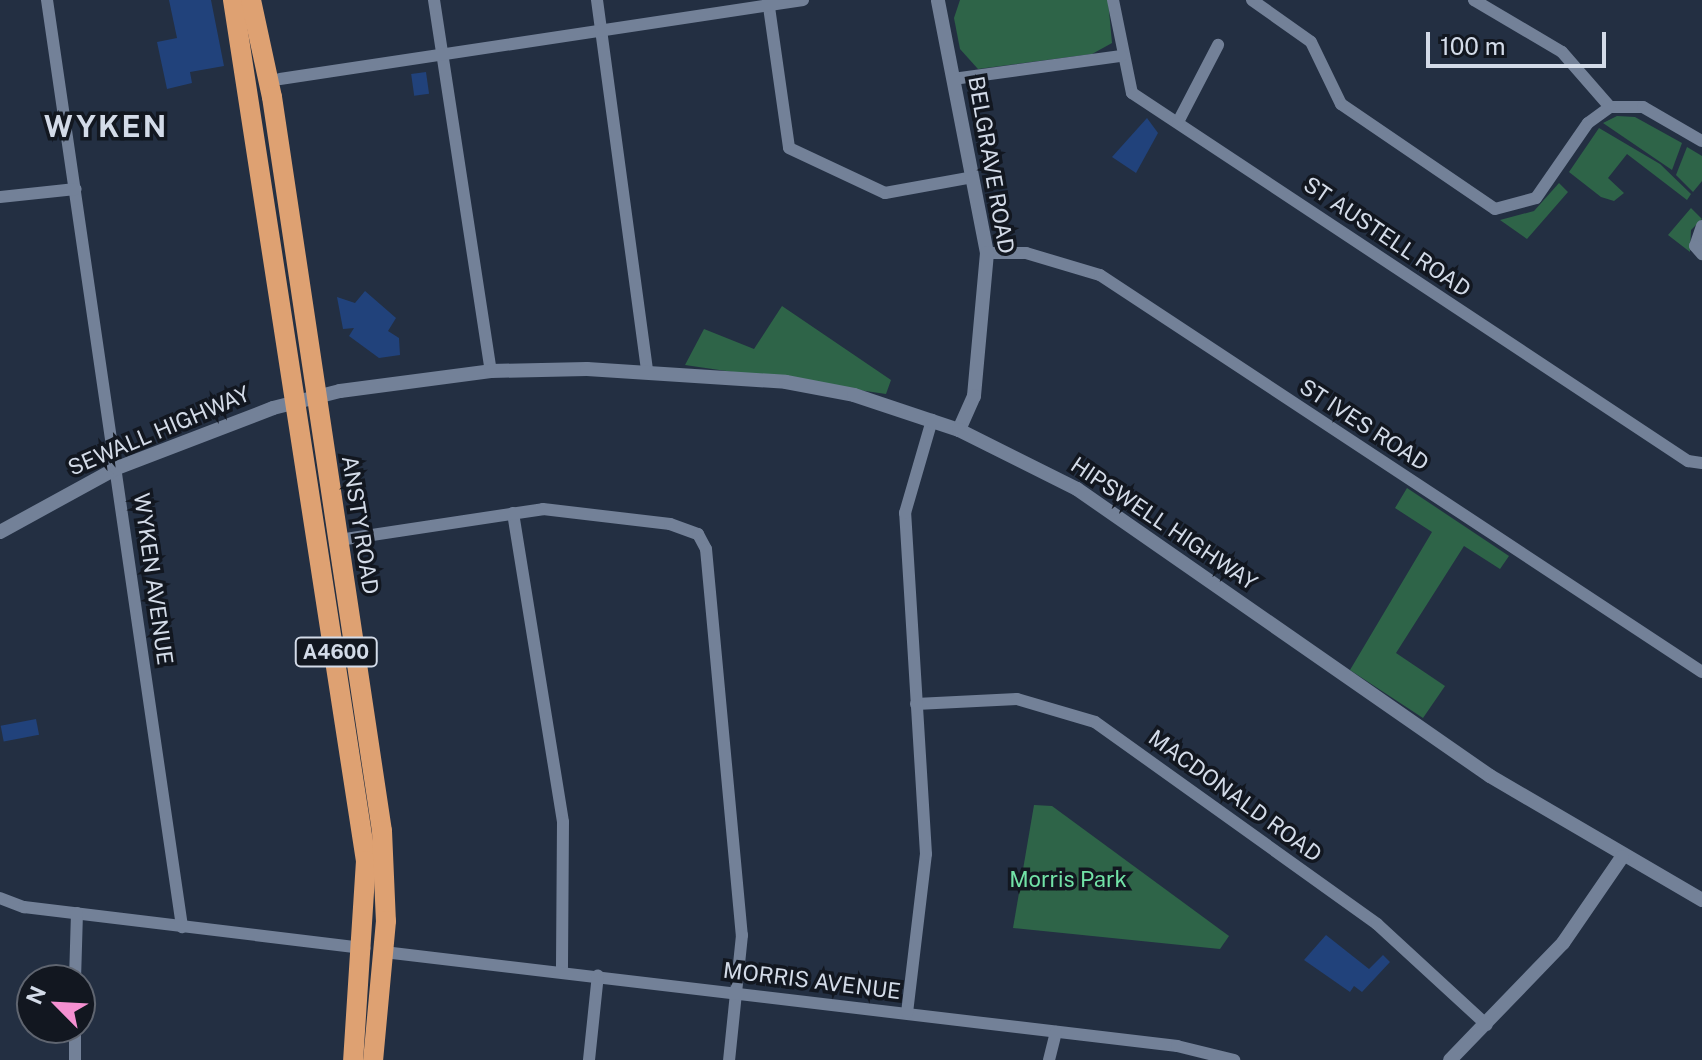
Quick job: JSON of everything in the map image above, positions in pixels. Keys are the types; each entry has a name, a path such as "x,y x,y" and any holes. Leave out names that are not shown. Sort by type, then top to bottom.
{"highway":[{"name":"ANSTY ROAD","path":"233,0 305,399 339,540 382,831 373,1060"},
{"name":"ANSTY ROAD","path":"251,0 274,80 305,399 357,788 375,950 353,1060"},
{"path":"248,84 274,80"}],"street":[{"name":"WYKEN AVENUE","path":"47,0 182,927"},
{"path":"434,0 445,54 491,371"},
{"path":"597,0 605,31 647,370"},
{"path":"274,80 803,0"},
{"path":"931,0 939,0"},
{"name":"BELGRAVE ROAD","path":"939,0 987,253 974,396 959,430"},
{"name":"ST AUSTELL ROAD","path":"1113,0 1128,89 1688,461 1702,463"},
{"path":"1252,0 1311,42 1341,104 1495,209 1536,198 1588,123 1610,107 1643,107 1702,141"},
{"path":"1474,0 1562,52 1610,107"},
{"path":"769,3 785,139 796,153 885,193 973,177"},
{"path":"1178,122 1218,45"},
{"path":"953,79 1121,56"},
{"path":"0,197 76,189"},
{"path":"1702,226 1695,246 1702,254"},
{"name":"ST IVES ROAD","path":"987,253 1026,253 1100,275 1702,672"},
{"name":"HIPSWELL HIGHWAY","path":"305,399 491,371 647,370 809,386 932,420 959,430 1110,510 1490,776 1622,857 1701,896"},
{"name":"SEWALL HIGHWAY","path":"0,532 117,468 305,399"},
{"path":"907,1013 926,854 905,513 932,420"},
{"path":"339,540 557,509 695,533 706,549 741,925 729,1060"},
{"path":"513,513 563,822 562,971"},
{"name":"MACDONALD ROAD","path":"916,704 1010,698 1095,722 1377,924 1487,1025"},
{"path":"1450,1060 1563,943 1622,857"},
{"name":"MORRIS AVENUE","path":"0,898 77,913 182,927 907,1013 1234,1060"},
{"path":"75,964 77,913"},
{"path":"589,1060 598,975"},
{"path":"1049,1060 1056,1032"}],"green space":[{"path":"960,0 1108,0 1112,43 1092,54 978,69 960,49 954,18"},
{"path":"1617,116 1635,117 1682,143 1672,170 1603,123"},
{"path":"1599,128 1660,164 1691,194 1687,200 1627,154 1608,178 1624,193 1614,201 1601,197 1569,172"},
{"path":"1687,147 1702,156 1702,181 1693,192 1676,175"},
{"path":"1559,183 1568,192 1527,239 1500,220 1534,211"},
{"path":"1691,208 1702,219 1691,230 1690,252 1668,235"},
{"path":"782,306 891,380 886,394 685,365 704,329 754,349"},
{"path":"1407,488 1509,556 1500,569 1464,546 1396,653 1445,686 1423,718 1350,670 1432,532 1395,508"},
{"name":"Morris Park","path":"1034,805 1052,806 1229,936 1220,949 1013,928"}],"building":[{"path":"169,0 211,0 224,66 190,72 192,83 167,89 157,42 177,38"},
{"path":"426,72 429,94 414,96 411,74"},
{"path":"1147,118 1158,133 1136,173 1112,157"},
{"path":"365,291 396,318 388,331 399,338 400,355 379,358 349,336 354,328 343,329 337,297 355,303"},
{"path":"36,719 39,735 4,742 1,726"},
{"path":"1326,935 1369,969 1383,955 1390,962 1362,992 1354,986 1350,992 1304,960"}],"district":[{"name":"WYKEN","path":"106,126"}]}
